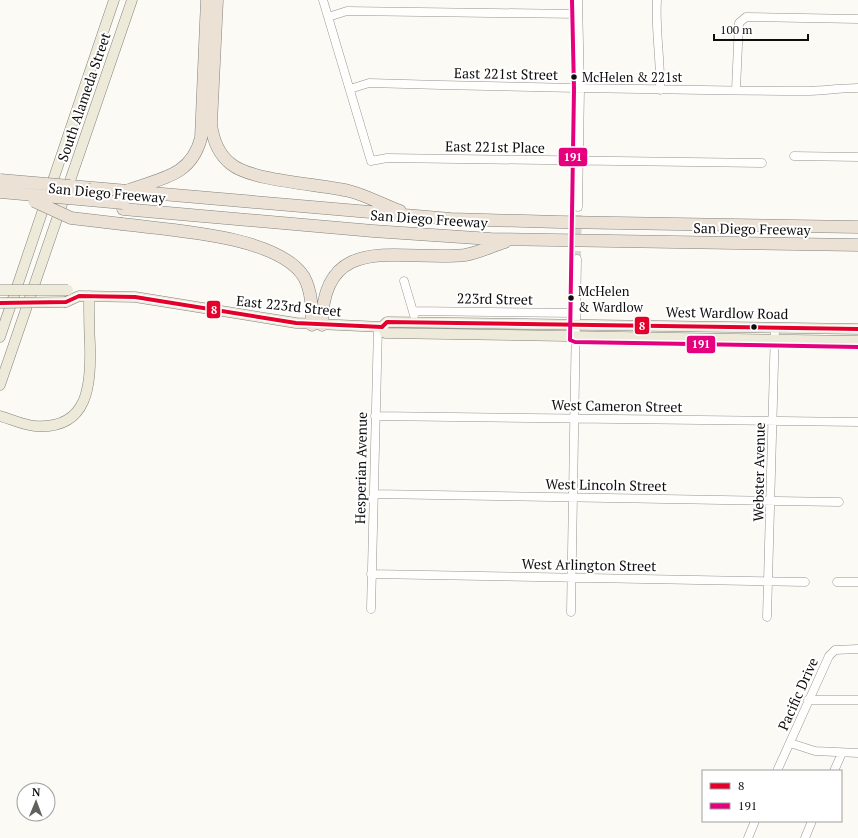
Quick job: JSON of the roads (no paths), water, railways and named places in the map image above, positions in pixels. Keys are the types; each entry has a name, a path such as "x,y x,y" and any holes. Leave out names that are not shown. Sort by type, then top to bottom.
{"highway":[{"path":"0,192 124,201 164,177 183,169 190,163 195,156 201,138 207,0"},
{"path":"217,0 211,124 214,141 222,156 230,164 248,173 350,192 412,216"},
{"name":"San Diego Freeway","path":"0,180 93,188 151,212 380,232 512,239 858,245"},
{"path":"0,187 79,194 93,188"},
{"name":"San Diego Freeway","path":"0,198 34,201 124,201 161,194 430,217 559,222 858,227"},
{"path":"34,201 70,218 122,224 228,240 262,249 284,258 299,271 307,283 317,325"},
{"path":"430,217 451,225 483,227 858,234"},
{"path":"491,238 509,232 858,238"},
{"path":"317,325 328,285 335,274 364,256 466,255 512,239"}],"main road":[{"name":"South Alameda Street","path":"0,337 114,0"},
{"name":"South Alameda Street","path":"0,385 132,0"},
{"name":"East 223rd Street","path":"0,290 68,290 84,296"},
{"name":"East 223rd Street","path":"0,303 66,302 84,296 135,297 271,320 317,325 380,327"},
{"path":"0,416 36,426 50,425 62,422 79,410 85,402 88,392 90,373 84,296"},
{"name":"West Wardlow Road","path":"858,329 413,322 387,322 380,327 385,333 858,341"}],"street":[{"path":"323,0 350,89"},
{"path":"578,0 580,88 578,207"},
{"path":"657,0 656,16 660,64 660,90"},
{"path":"328,17 346,11 578,14"},
{"path":"736,89 739,23 746,17 858,19"},
{"name":"East 221st Street","path":"350,89 369,83 660,90 736,89 806,91 833,88 858,88"},
{"name":"East 221st Place","path":"350,89 371,161 388,158 762,163"},
{"path":"794,156 858,157"},
{"path":"571,612 577,259"},
{"path":"404,281 414,311 413,322"},
{"name":"223rd Street","path":"414,311 576,313"},
{"name":"Hesperian Avenue","path":"371,609 380,327"},
{"name":"Webster Avenue","path":"767,617 770,581 775,328"},
{"name":"West Cameron Street","path":"376,416 858,422"},
{"name":"West Lincoln Street","path":"374,494 839,502"},
{"name":"West Arlington Street","path":"372,574 805,582"},
{"path":"837,582 858,582"},
{"name":"Pacific Drive","path":"777,770 829,656 835,650 858,649"},
{"path":"808,700 858,700"},
{"path":"790,743 815,751 858,753"},
{"path":"834,770 842,752"},
{"path":"748,838 755,822"},
{"path":"804,838 812,822"}],"tunnel":[{"path":"577,259 578,207"}],"place":[{"name":"McHelen & 221st","path":"574,77"},
{"name":"McHelen & Wardlow","path":"571,298"}]}
